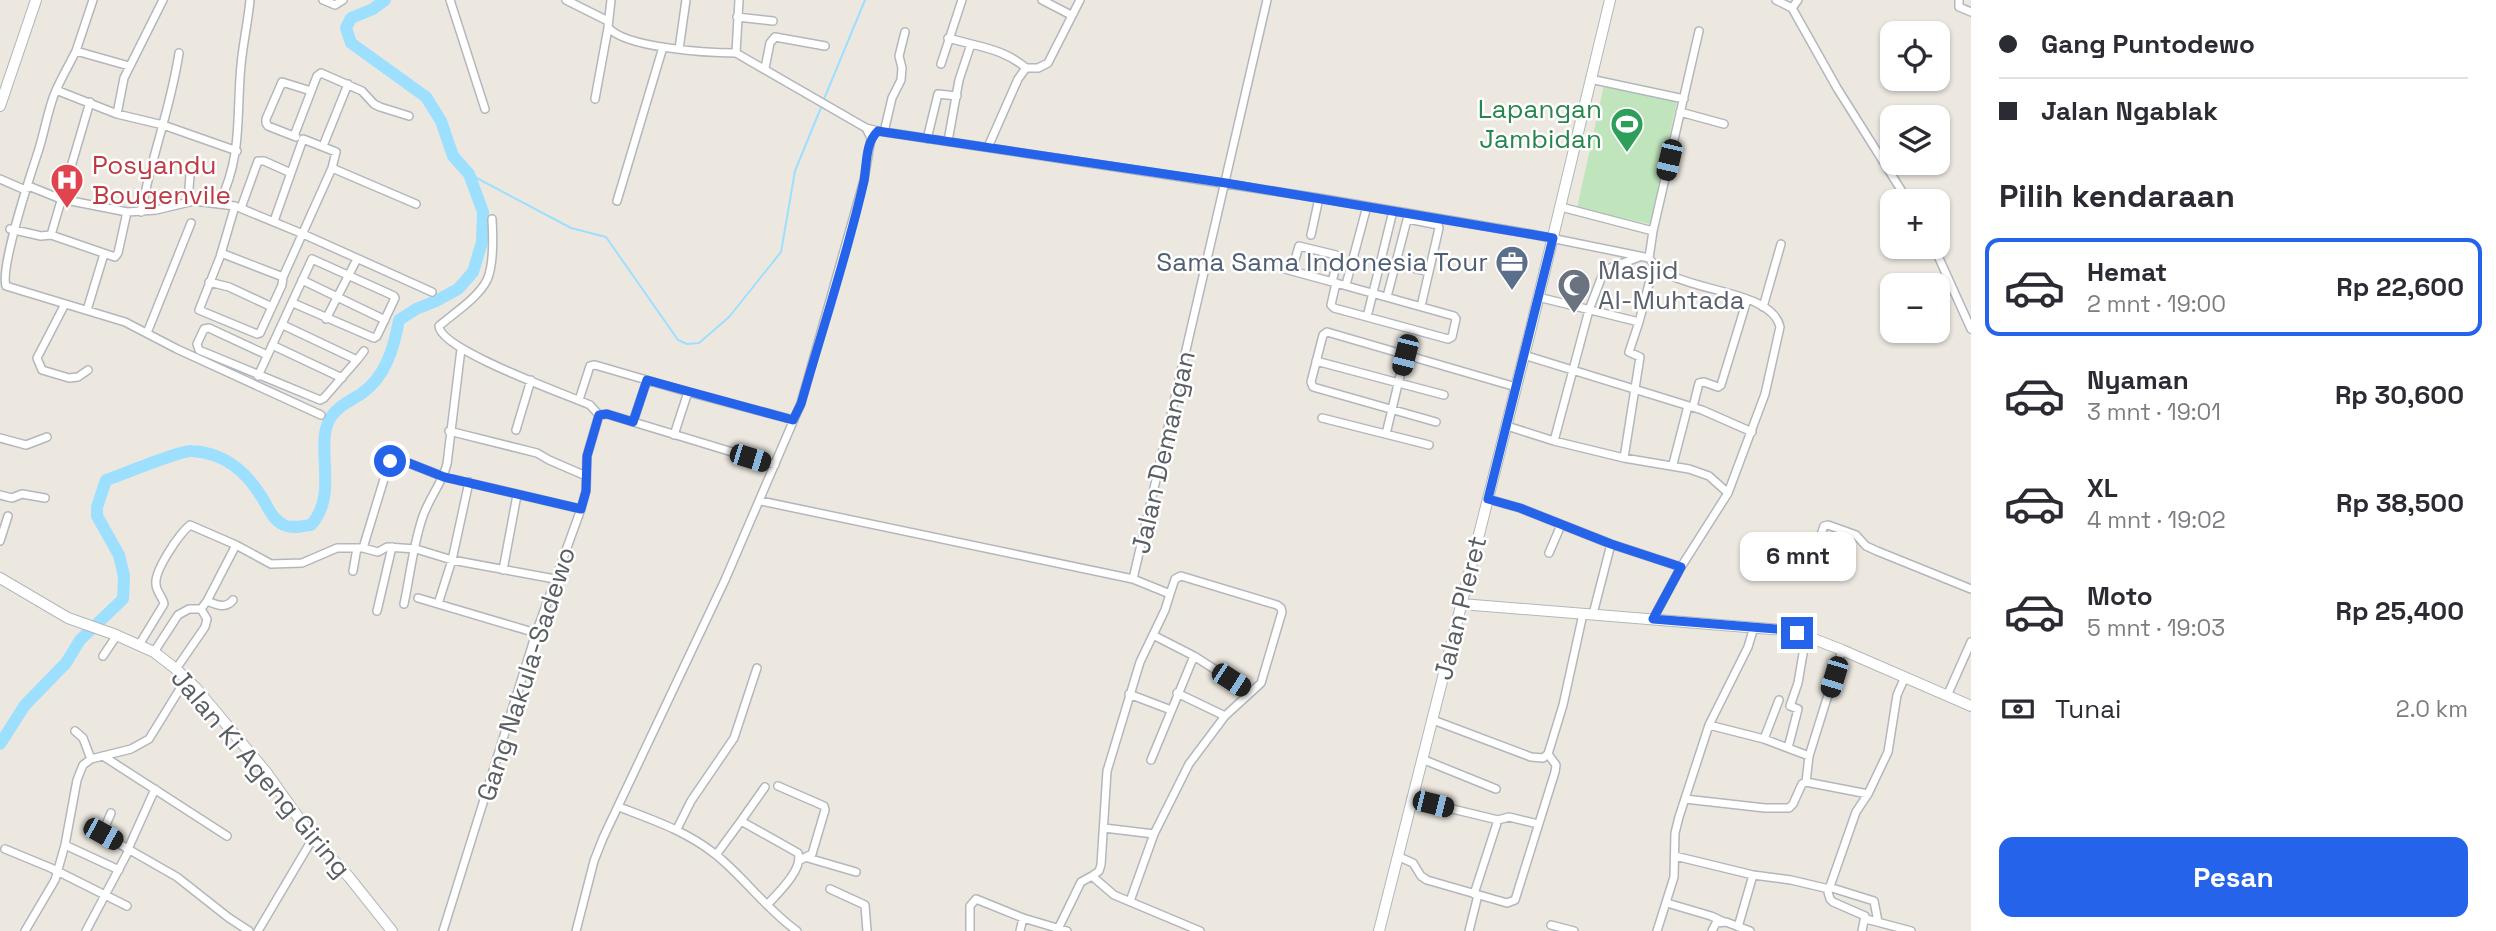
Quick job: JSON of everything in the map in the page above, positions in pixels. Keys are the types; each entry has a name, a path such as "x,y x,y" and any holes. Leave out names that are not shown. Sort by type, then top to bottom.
{"street":[{"path":"0,106 36,0"},
{"path":"93,0 76,51 56,90 38,152 10,229 2,282 6,286 116,319 321,415"},
{"path":"117,114 121,90 130,66 163,0"},
{"path":"219,204 231,176 237,151 241,66 250,0"},
{"path":"323,0 335,5 343,0"},
{"path":"450,0 485,108"},
{"path":"566,0 608,24 622,38 678,49 736,53 866,128 1367,206 1438,225 1422,302"},
{"path":"595,99 611,0"},
{"path":"678,49 685,0"},
{"path":"736,53 739,0"},
{"path":"942,64 962,0"},
{"path":"1042,0 1071,15"},
{"path":"948,38 997,51 1027,68 1038,68 1048,63 1080,0"},
{"name":"Jalan Demangan","path":"1170,594 1133,579 1267,0"},
{"name":"Jalan Pleret","path":"1379,931 1461,604 1511,427 1516,387 1542,298 1590,79 1611,0"},
{"path":"1776,0 1792,8 1844,99 1900,189"},
{"path":"1792,8 1798,0"},
{"path":"1959,0 1959,7 1971,12"},
{"path":"737,17 773,21"},
{"path":"1624,458 1635,388 1644,358 1629,353 1639,322 1651,261 1653,231 1699,31"},
{"path":"871,138 881,131 901,80 899,56 905,32"},
{"path":"765,68 770,43 775,37 825,46"},
{"path":"948,141 959,80 971,44"},
{"path":"617,201 663,47"},
{"path":"76,51 130,66"},
{"path":"141,212 176,76 179,53"},
{"path":"988,147 1012,92 1027,68"},
{"path":"294,136 320,73 362,90 374,104 409,116"},
{"path":"1590,79 1684,99"},
{"path":"291,173 270,163 258,161 199,310 258,334 272,307 336,154 323,146 266,124 270,108 284,81 311,91"},
{"path":"323,146 348,84"},
{"path":"56,90 117,114 163,125 237,151"},
{"path":"927,139 938,93 957,96"},
{"path":"51,235 90,102"},
{"path":"1680,112 1724,124"},
{"path":"576,931 594,861 761,500 801,404 864,180 871,138 866,128"},
{"path":"274,221 303,139"},
{"path":"332,168 416,204"},
{"path":"188,201 190,175"},
{"path":"0,179 23,189 31,187 61,199 127,212 141,212 188,201 238,207 432,292"},
{"path":"1311,235 1319,198"},
{"path":"1347,281 1367,206"},
{"path":"1561,207 1653,231"},
{"path":"1367,317 1393,211"},
{"path":"10,229 41,236 51,235 113,257 117,256 127,212"},
{"path":"1408,216 1556,239 1639,257 1685,280 1763,307 1777,317 1780,327 1767,389 1728,492 1681,567 1653,619"},
{"path":"1388,293 1408,216"},
{"path":"492,219 493,245 488,279 439,328 443,336 461,349 593,407 599,415 607,414 775,465"},
{"path":"147,333 191,223"},
{"path":"1763,307 1781,244"},
{"path":"1334,283 1288,270 1299,246 1336,255 1338,258 1334,283 1331,307 1448,339 1452,337 1456,319 1454,316 1334,283"},
{"path":"221,253 283,277"},
{"path":"87,310 104,254"},
{"path":"1554,441 1589,310 1605,272 1639,257"},
{"path":"258,376 313,258 394,296 395,300 377,337 371,338 293,303"},
{"path":"326,319 357,259"},
{"path":"1939,259 1971,329"},
{"path":"1396,264 1429,272"},
{"path":"302,280 385,320"},
{"path":"209,282 229,287 272,307"},
{"path":"1542,298 1639,322"},
{"path":"1673,464 1699,383 1718,387 1721,385 1746,300"},
{"path":"65,304 37,358 37,363 42,370 69,378 78,377 88,370"},
{"path":"282,325 356,360"},
{"path":"267,355 209,328 204,328 197,344 199,350 320,400 364,351"},
{"path":"1436,422 1313,387 1311,382 1323,335 1327,332 1516,387"},
{"path":"272,345 342,378"},
{"path":"404,604 422,518 444,477 461,349"},
{"path":"1386,434 1405,355"},
{"path":"1527,356 1635,388 1752,432"},
{"path":"1316,361 1444,395"},
{"path":"579,400 590,366 600,365 793,420"},
{"path":"516,430 531,380"},
{"path":"633,422 647,380"},
{"path":"674,435 688,392"},
{"name":"Gang Nakula-Sadewo","path":"443,931 536,634 581,509 587,456 599,415"},
{"path":"1322,418 1429,445"},
{"path":"1511,427 1554,441 1624,458 1673,464 1709,475 1728,492"},
{"path":"449,431 537,453 586,476"},
{"path":"0,438 26,445 47,437"},
{"path":"354,571 392,460 401,460 444,477 581,509"},
{"path":"438,604 452,560 469,482"},
{"path":"0,495 12,498 22,494 44,498"},
{"path":"503,570 517,495"},
{"path":"1491,499 1681,567"},
{"path":"761,500 1133,579"},
{"path":"0,541 8,516"},
{"path":"1549,553 1561,525"},
{"path":"1809,570 1824,526 1828,525 1856,535 1866,546 1877,551 1971,589"},
{"path":"139,645 164,604 156,587 156,575 187,527 195,527 236,545 271,564 302,562 337,548 360,548 378,552 385,547 392,547 555,579"},
{"path":"1433,720 1531,757 1543,758 1548,754 1611,544"},
{"path":"201,609 236,545"},
{"path":"377,611 392,547"},
{"path":"1058,930 1081,882 1100,868 1107,771 1129,694 1143,656 1165,610 1175,579 1181,576 1279,606 1282,612 1262,680 1257,688 1225,716 1189,764 1154,834 1130,901"},
{"name":"Jalan Ki Ageng Giring","path":"0,578 68,618 155,652 176,669 197,688 266,772 313,838 349,877 392,931"},
{"path":"418,598 536,634"},
{"path":"207,601 224,606 233,600"},
{"path":"1461,604 1783,630 1842,650 1971,706"},
{"path":"155,652 178,614 189,609 201,609"},
{"path":"176,669 205,627 206,619 201,609"},
{"path":"1657,931 1674,877 1676,828 1685,799 1709,725 1748,647 1754,627"},
{"path":"103,656 116,635"},
{"path":"1153,635 1194,656 1250,692"},
{"path":"1788,748 1798,709 1790,706 1798,683 1806,636"},
{"path":"1947,696 1971,642"},
{"path":"1685,799 1789,808 1802,784 1806,782 1809,756 1842,650"},
{"path":"1151,761 1194,656"},
{"path":"677,829 696,793 734,738 757,668"},
{"path":"1862,931 1866,919 1863,913 1830,899 1829,888 1856,812 1868,794 1888,752 1897,695 1905,677"},
{"path":"25,931 58,873 80,772 91,759 131,749 149,739 186,679"},
{"path":"1177,693 1225,716"},
{"path":"1129,694 1171,710"},
{"path":"1764,739 1779,700"},
{"path":"1709,725 1764,739 1809,756"},
{"path":"75,731 83,738 91,759"},
{"path":"1397,856 1413,863 1427,880 1507,903 1515,900 1555,772 1556,765 1548,754"},
{"path":"102,756 227,836"},
{"path":"1422,759 1496,789"},
{"path":"1806,782 1868,794"},
{"path":"767,905 813,851 824,806 778,786"},
{"path":"716,855 765,787"},
{"path":"86,931 119,870 155,789"},
{"path":"1411,799 1498,820 1509,817 1538,824"},
{"path":"618,807 677,829 716,855 797,931"},
{"path":"111,813 103,834 177,877 249,931"},
{"path":"1469,931 1476,895 1498,820"},
{"path":"741,821 804,859 856,872"},
{"path":"1104,828 1154,834"},
{"path":"258,931 313,838"},
{"path":"65,845 119,870"},
{"path":"5,849 127,906"},
{"path":"1675,856 1753,875 1829,888 1874,901 1878,922"},
{"path":"1738,927 1753,875"},
{"path":"1092,876 1109,892 1200,931"},
{"path":"830,889 865,905 867,931"},
{"path":"970,931 970,906 976,899 1023,918 1067,931"},
{"path":"1667,903 1750,931"},
{"path":"1020,931 1023,918"},
{"path":"1866,919 1907,930"},
{"path":"1712,931 1716,923 1722,922"},
{"path":"1552,925 1574,931"}],"green space":[{"name":"Lapangan Jambidan","path":"1604,85 1677,101 1650,224 1577,208"}],"waterway":[{"path":"0,744 25,705 66,663 80,640 123,599 124,576 119,555 97,516 97,507 106,480 176,454 203,452 224,459 241,471 280,523 290,527 311,525 324,498 324,441 331,417 377,379 391,351 399,320 458,289 473,272 482,242 483,212 469,174 453,156 441,121 426,97 351,43 346,28 351,18 373,9 385,0"},
{"path":"824,99 865,0"},
{"path":"469,174 571,228 606,237 678,340 687,344 699,343 729,317 781,252 795,171 822,105"}],"place":[{"name":"Lapangan Jambidan","path":"1627,154"},
{"name":"Posyandu Bougenvile","path":"67,210"},
{"name":"Sama Sama Indonesia Tour","path":"1512,292"},
{"name":"Masjid Al-Muhtada","path":"1574,315"}],"route":[{"path":"390,461 401,460 444,477 581,509 586,491 587,456 599,415 607,414 633,422 647,380 793,420 801,404 846,249 864,180 871,138 878,131 1226,183 1553,238 1488,499 1520,508 1611,544 1681,567 1653,619 1797,633"}]}
